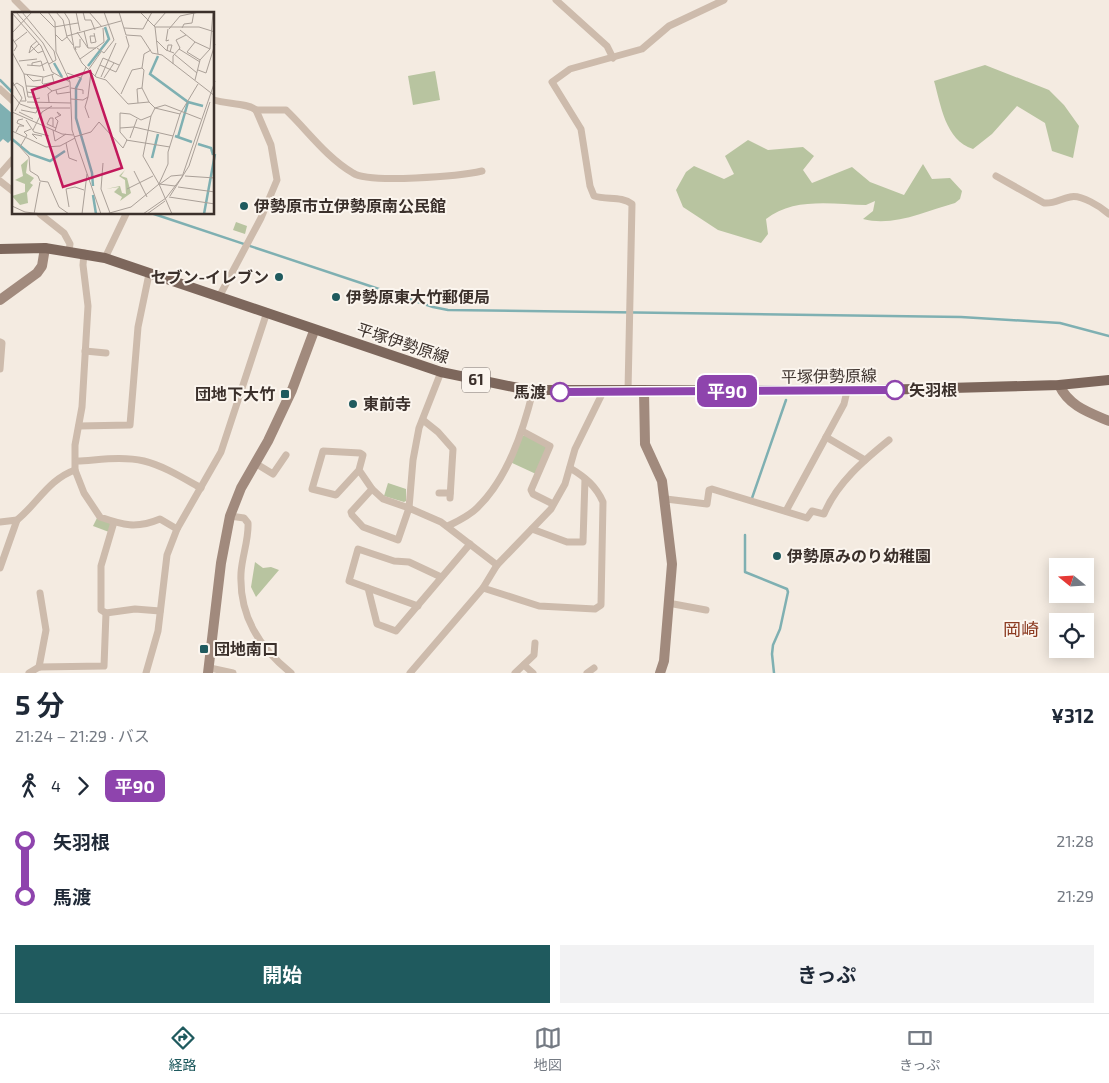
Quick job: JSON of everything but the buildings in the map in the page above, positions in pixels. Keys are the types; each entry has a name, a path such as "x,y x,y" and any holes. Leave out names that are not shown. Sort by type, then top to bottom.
{"main road":[{"name":"平塚伊勢原線","path":"0,249 45,248 105,258 266,315 441,372 534,391 847,391 1058,385 1109,380"}],"street":[{"path":"15,0 27,12"},
{"path":"556,0 607,46 613,58"},
{"path":"628,391 632,204 626,200 603,199 594,196 590,186 580,128 552,82 570,69 642,50 669,26 724,0"},
{"path":"0,89 12,100"},
{"path":"215,100 228,104 251,105 256,110 271,145 278,180 261,218 219,298"},
{"path":"256,110 286,110 323,150 354,175 383,178 462,176 482,171"},
{"path":"0,174 12,160"},
{"path":"996,176 1044,203 1052,204 1072,196 1080,198 1109,214"},
{"path":"0,181 12,190"},
{"path":"41,215 64,233 70,244 69,251"},
{"path":"105,258 126,215"},
{"path":"0,300 37,273 42,266 45,248"},
{"path":"84,254 83,265 88,306 79,426 75,445 75,470 84,493 100,517 114,522 144,526 160,519 177,529"},
{"path":"79,426 130,425 138,327 149,274"},
{"path":"146,673 158,631 167,555 177,529 220,452 266,315"},
{"path":"233,673 209,671 220,572 230,516 241,488 292,390 314,331"},
{"path":"0,342 2,344 2,369"},
{"path":"85,351 106,353"},
{"path":"372,489 352,512 352,515 363,527 398,540 409,508 413,460 423,420 441,372"},
{"path":"1058,385 1065,397 1075,406 1109,421"},
{"path":"448,526 476,509 492,491 522,431 534,391"},
{"path":"644,391 645,444 662,481 666,499 672,564 664,661 660,673"},
{"path":"786,511 844,404 847,391"},
{"path":"410,673 483,588 497,565 553,504 565,484 576,449 602,392"},
{"path":"423,420 438,432 453,449 450,496 439,493"},
{"path":"522,431 550,446 531,490 532,494 553,504"},
{"path":"826,438 865,460"},
{"path":"666,499 707,504 709,490 712,489 807,518 812,511 824,514 830,500 865,460 889,440"},
{"path":"360,470 336,495 312,489 323,451 360,452 363,455 360,470 372,489 384,499 448,526 497,565"},
{"path":"255,464 275,475 286,455"},
{"path":"76,461 123,458 144,461 171,471 201,488"},
{"path":"483,588 539,606 595,609 601,605 603,502 597,490 586,479 570,468"},
{"path":"0,568 17,520 38,495 67,472 75,470"},
{"path":"532,529 567,542 583,542 586,479"},
{"path":"230,516 244,518 248,522 241,573 243,600 251,624 258,640 271,656 291,673"},
{"path":"0,522 17,520"},
{"path":"28,673 39,667 79,670 104,666 106,613 102,610 101,566 114,522"},
{"path":"368,588 376,624 396,631 470,544"},
{"path":"418,606 349,581 358,549 394,560 409,562 441,577"},
{"path":"39,667 46,630 40,593"},
{"path":"668,603 706,610"},
{"path":"106,613 135,608 160,611"},
{"path":"515,673 534,655 535,643"},
{"path":"524,665 532,673"}],"green space":[{"path":"985,65 1049,90 1064,105 1079,126 1073,158 1052,151 1045,123 1017,106 992,134 973,149 956,138 950,130 942,111 934,81"},
{"path":"435,71 440,100 413,105 408,76"},
{"path":"748,140 768,150 803,147 814,156 803,170 812,183 852,167 870,182 904,195 923,164 932,179 950,178 962,191 960,199 955,203 921,214 886,221 863,219 873,211 875,201 866,205 814,203 788,207 766,219 768,234 761,243 718,230 683,207 676,190 686,172 694,166 724,179 734,174 725,156"},
{"path":"236,222 247,226 245,234 233,230"},
{"path":"525,435 546,444 547,449 536,474 510,462 521,437"},
{"path":"388,483 406,489 406,501 384,496"},
{"path":"97,518 109,522 111,525 109,532 93,526"},
{"path":"255,562 263,568 271,567 279,570 256,597 251,587"}],"water":[{"path":"0,103 12,113 12,139 8,143 3,139 0,142"}],"waterway":[{"path":"0,80 12,92"},
{"path":"157,215 433,307 448,310 961,317 1060,323 1109,336"},
{"path":"751,501 786,400"},
{"path":"745,535 745,572 787,589 788,592 780,629 773,645 774,673"}],"bus line":[{"name":"平90","path":"560,392 895,390"}],"place":[{"name":"伊勢原市立伊勢原南公民館","path":"244,206"},
{"name":"セブン-イレブン","path":"279,277"},
{"name":"伊勢原東大竹郵便局","path":"336,297"},
{"name":"矢羽根","path":"895,390"},
{"name":"馬渡","path":"560,392"},
{"name":"団地下大竹","path":"285,394"},
{"name":"東前寺","path":"353,404"},
{"name":"伊勢原みのり幼稚園","path":"777,556"},
{"name":"団地南口","path":"204,649"}],"district":[{"name":"岡崎","path":"1021,630"}]}
